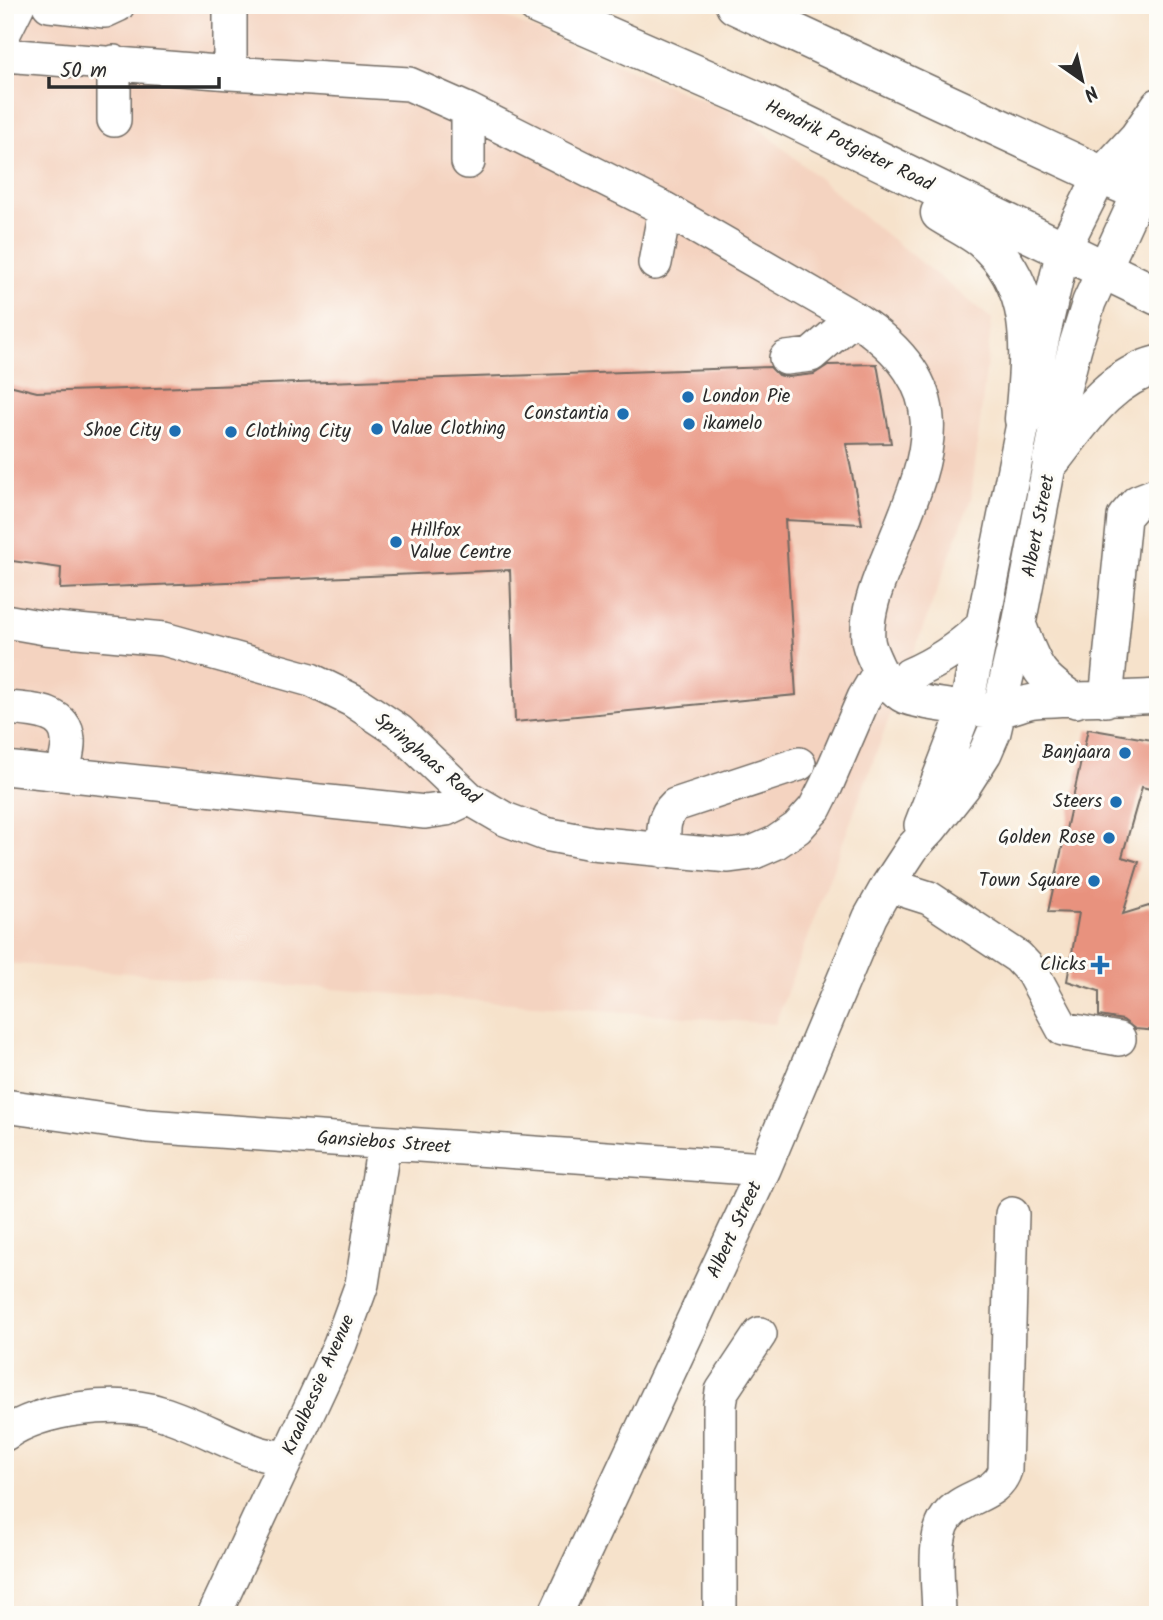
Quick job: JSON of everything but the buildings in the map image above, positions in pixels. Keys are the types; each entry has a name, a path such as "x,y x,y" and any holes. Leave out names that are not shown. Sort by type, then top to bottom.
{"main road":[{"name":"Hendrik Potgieter Road","path":"537,5 755,100 1158,296"},
{"path":"735,5 1149,195"},
{"path":"755,100 980,237 997,254 1016,281 1027,314 1024,419"},
{"path":"1052,459 1108,392 1142,369 1158,365"}],"street":[{"path":"5,31 18,5"},
{"path":"48,5 105,10 118,5"},
{"path":"230,5 230,73"},
{"path":"5,55 409,85 468,110 665,209 871,329 902,356 907,364 922,391 928,426 926,456 917,485 875,591 868,643 929,726 946,761"},
{"path":"114,62 114,120"},
{"name":"Albert Street","path":"913,847 968,697 1024,419 1063,250 1101,175 1136,137 1158,105"},
{"path":"468,110 468,162"},
{"path":"1136,137 1149,195"},
{"name":"Albert Street","path":"555,1615 764,1169 856,948 888,885 913,847 945,811 985,754 1012,701 1019,624 1063,393 1075,347 1089,302 1104,270 1149,195"},
{"path":"655,263 665,209"},
{"path":"786,358 803,358 817,351 854,318"},
{"path":"1091,700 1124,517 1137,502 1155,495"},
{"name":"Springhaas Road","path":"5,621 45,628 164,639 311,680 352,700 399,731 469,798 506,819 545,834 592,843 729,856 752,853 775,843 797,828 815,808 827,786 863,698 897,681"},
{"path":"1019,624 1040,673 1091,700"},
{"path":"897,681 936,664 960,648 980,628"},
{"path":"897,681 968,697 1012,701 1158,696"},
{"path":"5,708 38,710 54,717 64,727 68,741 63,774"},
{"path":"664,851 664,821 667,812 675,805 799,764"},
{"path":"5,768 425,811 446,809 469,798"},
{"path":"888,885 929,898 1018,957 1032,972 1063,1029 1119,1039"},
{"name":"Gansiebos Street","path":"5,1106 147,1126 764,1169"},
{"name":"Kraalbessie Avenue","path":"214,1615 340,1343 362,1284 384,1143"},
{"path":"939,1615 938,1545 942,1525 948,1514 999,1484 1005,1470 1012,1214"},
{"path":"720,1615 719,1406 722,1391 760,1334"},
{"path":"5,1434 36,1419 80,1409 116,1407 159,1412 257,1453 287,1458"}],"shaded area":[{"path":"5,5 476,5 750,120 869,221 992,319 971,499 775,1024 5,963"}],"place":[{"name":"London Pie","path":"688,397"},
{"name":"Constantia","path":"623,414"},
{"name":"ikamelo","path":"689,424"},
{"name":"Value Clothing","path":"377,429"},
{"name":"Shoe City","path":"175,431"},
{"name":"Clothing City","path":"231,432"},
{"name":"Hillfox Value Centre","path":"396,542"},
{"name":"Banjaara","path":"1125,753"},
{"name":"Steers","path":"1116,802"},
{"name":"Golden Rose","path":"1109,838"},
{"name":"Town Square","path":"1094,881"},
{"name":"Clicks","path":"1100,965"}]}
